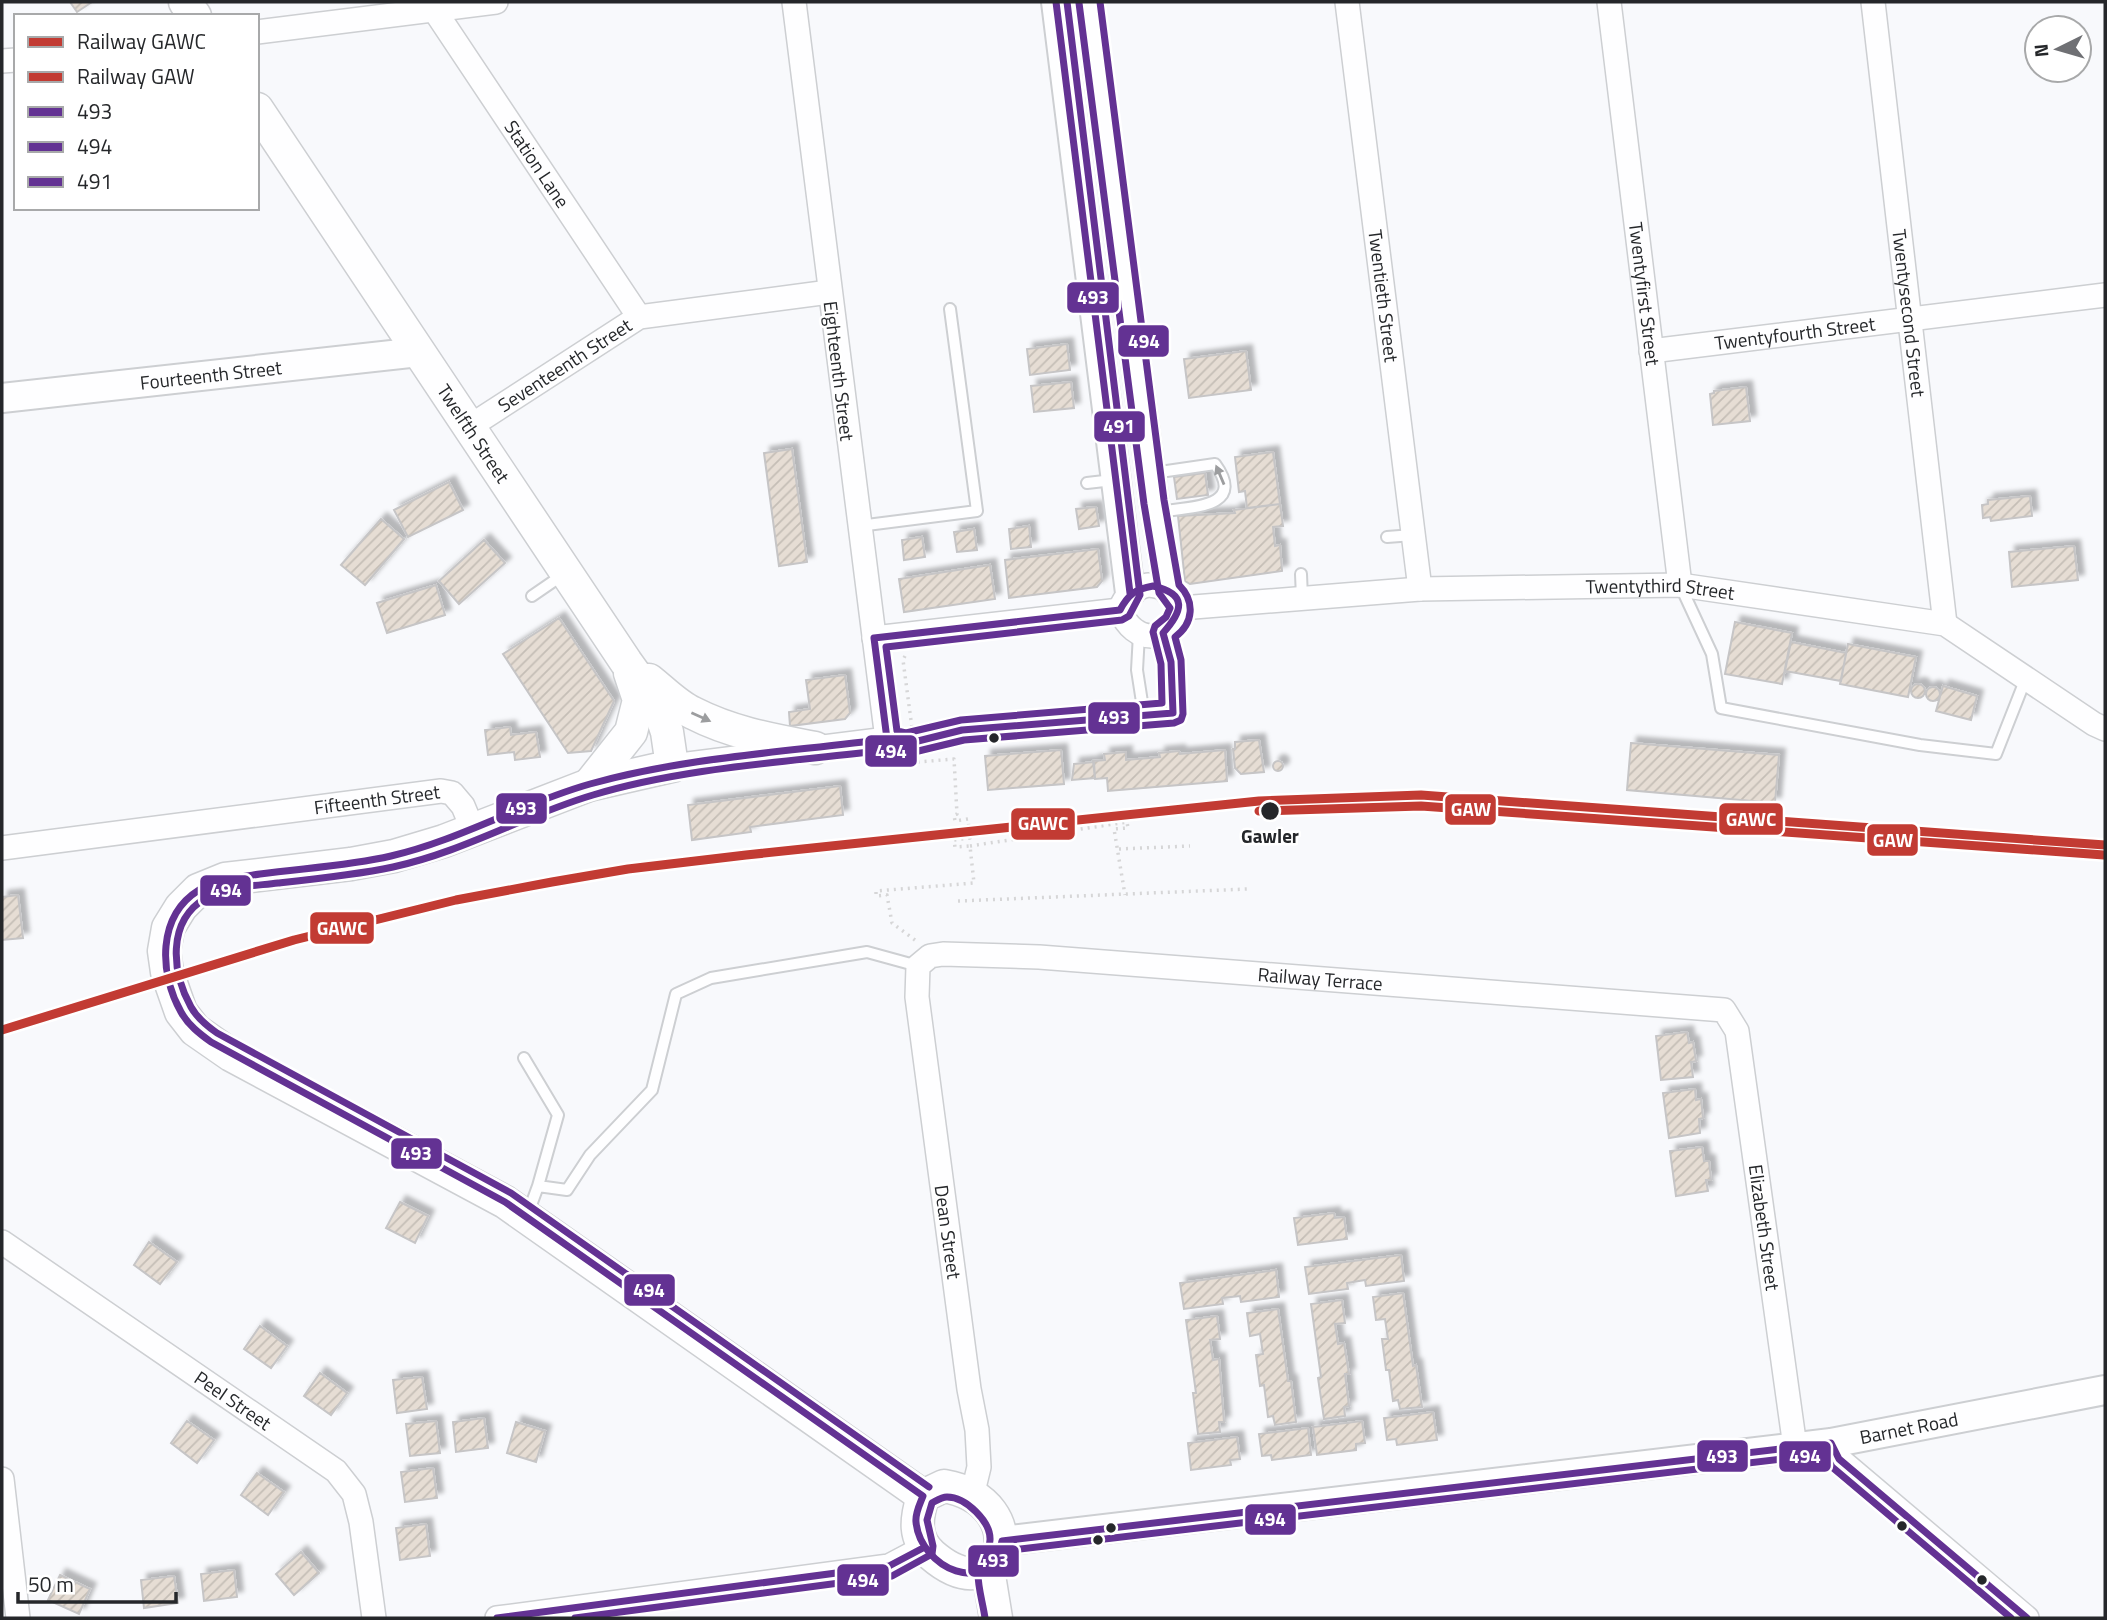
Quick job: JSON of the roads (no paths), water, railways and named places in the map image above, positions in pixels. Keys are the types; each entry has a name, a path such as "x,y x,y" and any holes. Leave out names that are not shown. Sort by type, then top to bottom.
{"main road":[{"name":"Twelfth Street","path":"259,112 659,708 667,732 672,766"},
{"path":"626,662 691,712 747,735 815,748"},
{"path":"589,785 631,732 639,700 626,662"},
{"path":"672,766 589,785 444,841 394,856 249,876 198,890 181,906 168,928 164,951 167,972 181,1012 195,1030 232,1055 505,1202 923,1496"},
{"path":"944,1486 957,1488 981,1500 992,1512 1002,1541 998,1558 988,1569 974,1575 958,1572 941,1563 923,1548 915,1520 923,1496 944,1486"},
{"path":"988,1569 996,1618"}],"street":[{"path":"259,32 496,2"},
{"name":"Eighteenth Street","path":"794,2 887,739"},
{"path":"1056,2 1118,493 1125,623 1139,634 1153,636 1163,633 1175,624 1175,599 1150,473 1155,431 1135,351 1090,2"},
{"name":"Twentieth Street","path":"1347,2 1420,589"},
{"name":"Twentyfirst Street","path":"1609,2 1679,585"},
{"name":"Twentysecond Street","path":"1873,2 1945,624"},
{"name":"Station Lane","path":"435,11 639,317"},
{"name":"Seventeenth Street","path":"469,427 639,317 829,292"},
{"name":"Twentyfourth Street","path":"1651,351 2105,295"},
{"name":"Fourteenth Street","path":"2,398 419,352"},
{"path":"874,638 1125,601 1148,585 1158,585 1175,599"},
{"name":"Twentythird Street","path":"1175,599 1303,598 1420,589 1679,585 1945,624 2105,729"},
{"path":"672,766 887,739"},
{"name":"Fifteenth Street","path":"2,848 441,791 452,793 463,806 473,830"},
{"name":"Railway Terrace","path":"924,961 943,954 1039,957 1724,1010"},
{"name":"Dean Street","path":"924,961 916,997 969,1389 978,1430 979,1467 972,1496"},
{"name":"Elizabeth Street","path":"1724,1010 1737,1031 1795,1447"},
{"name":"Peel Street","path":"2,1241 344,1479 355,1494 374,1618"},
{"name":"Barnet Road","path":"1002,1541 1831,1443 2105,1390"},
{"path":"1831,1443 1839,1459 2027,1618"},
{"path":"2,1479 18,1618"},
{"path":"496,1618 890,1566 923,1548"}],"lane":[{"path":"1065,74 1099,70"},
{"path":"859,526 977,512 950,309"},
{"path":"1101,355 1135,351"},
{"path":"1087,483 1155,507 1210,503 1221,498 1225,491 1223,475 1215,464 1150,473"},
{"path":"1387,537 1413,534"},
{"path":"532,596 566,572"},
{"path":"1301,573 1303,598"},
{"path":"1679,585 1712,654 1721,708 1920,745 1996,754 2026,678"},
{"path":"887,739 906,744 950,732 1173,713 1171,662 1163,633"},
{"path":"1139,634 1137,670 1144,715"},
{"path":"538,1186 567,1189 590,1154 652,1090 676,994 711,978 867,952 924,961"},
{"path":"524,1058 558,1115 527,1218"}],"rail line":[{"name":"GAWC","path":"2,1030 294,940 456,900 552,882 628,869 746,855 1259,801 1421,795 2105,845"},
{"name":"GAW","path":"1259,811 1421,806 2104,855"}],"place":[{"name":"Gawler","path":"1270,811"}]}
